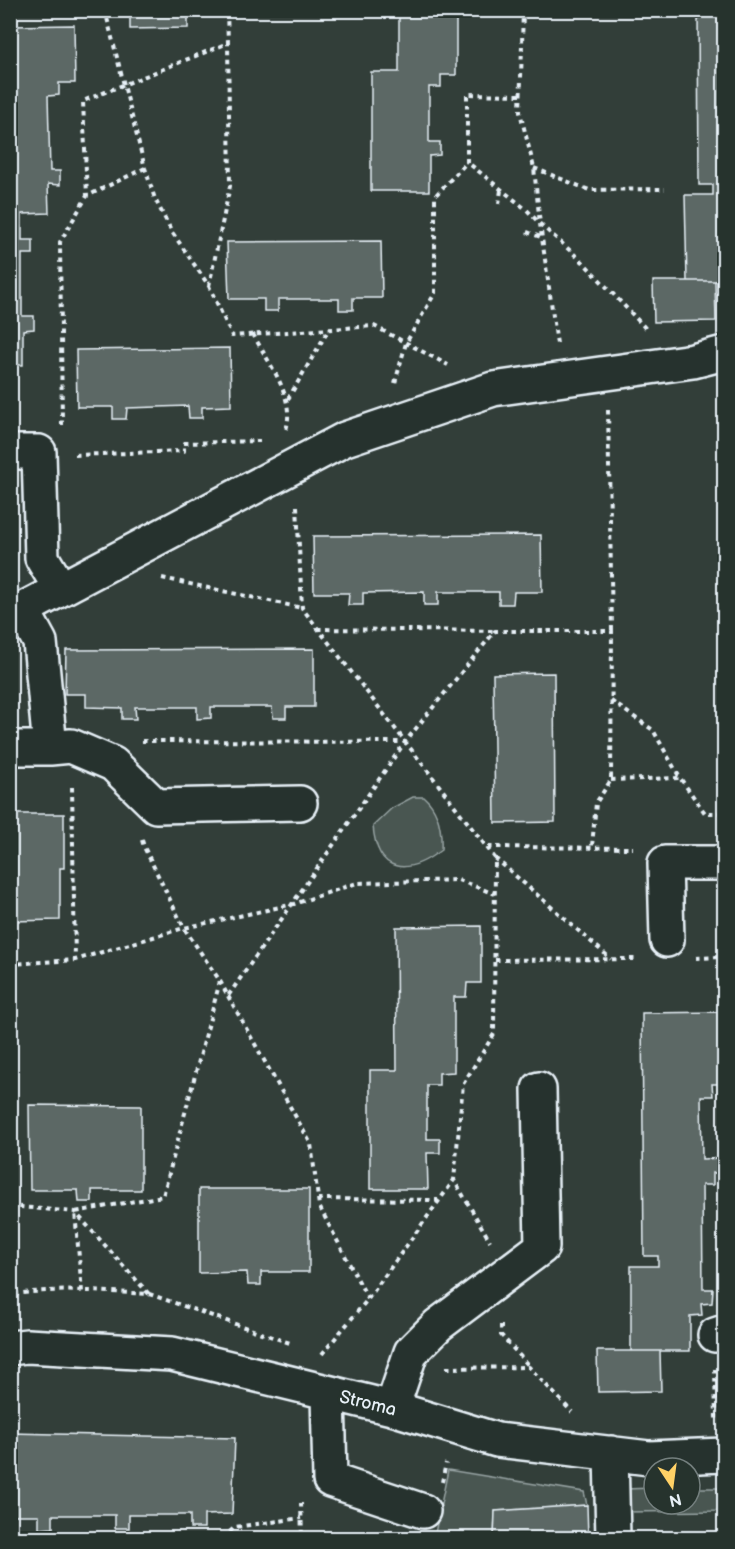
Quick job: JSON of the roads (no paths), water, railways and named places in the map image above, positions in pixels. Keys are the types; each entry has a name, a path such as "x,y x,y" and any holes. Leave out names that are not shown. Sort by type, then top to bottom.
{"street":[{"path":"61,747 40,642 16,613 345,439 493,389 693,362 724,353"},
{"path":"10,452 39,452 42,558 60,588"},
{"path":"10,748 61,747 113,764 156,806 300,803"},
{"path":"668,952 665,864 724,863"},
{"path":"392,1408 411,1352 438,1325 542,1247 539,1089"},
{"name":"Stroma","path":"10,1348 27,1346 172,1354 392,1408 496,1440 649,1458 721,1441"},
{"path":"328,1393 330,1480 423,1511"},
{"path":"611,1454 614,1539"}]}
